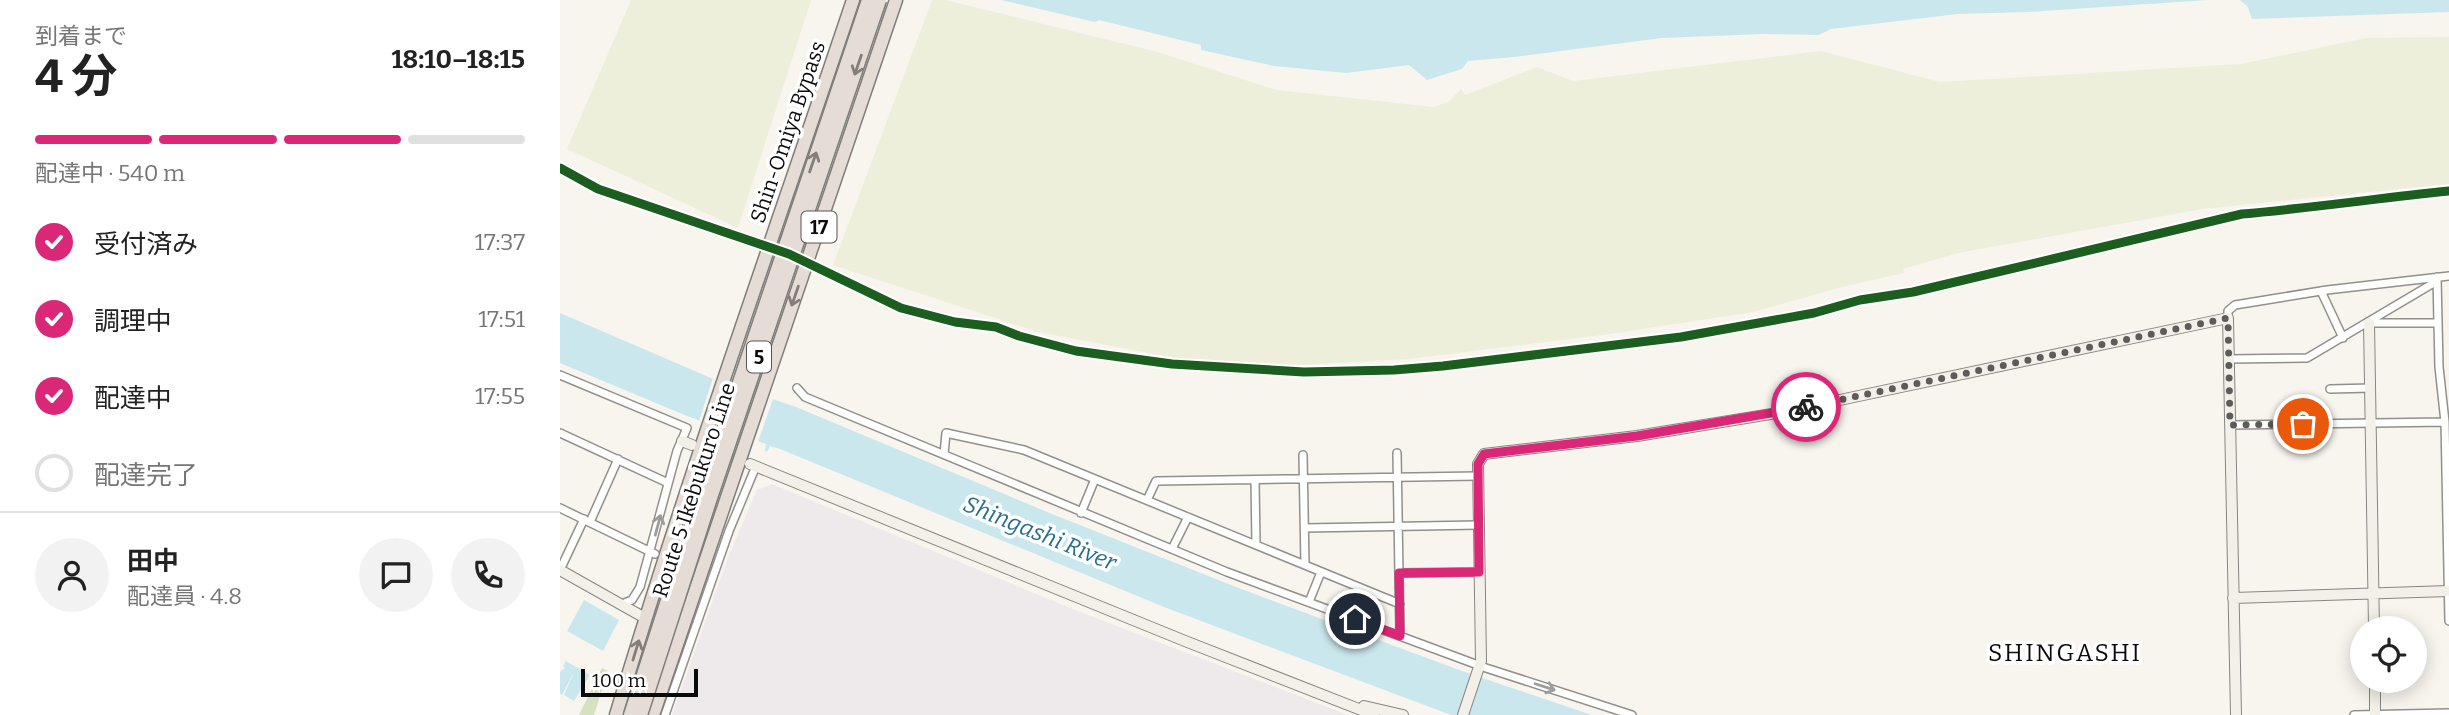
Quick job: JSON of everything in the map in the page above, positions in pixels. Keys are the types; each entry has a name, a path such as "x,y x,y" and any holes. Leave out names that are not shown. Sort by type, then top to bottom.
{"highway":[{"name":"Shin-Omiya Bypass","path":"616,715 707,430 853,0"},
{"name":"Route 5 Ikebukuro Line","path":"630,715 701,495 868,0"},
{"name":"Route 5 Ikebukuro Line","path":"640,715 880,0"},
{"name":"17","path":"653,715 896,0"}],"street":[{"path":"2236,715 2228,311 2235,305 2321,291 2449,276"},
{"path":"2437,277 2439,367 2446,410 2449,621"},
{"path":"2229,359 2307,358 2370,323 2432,284 2437,277"},
{"path":"2321,291 2343,338"},
{"path":"1463,715 1480,666 1478,460 1488,453 1637,436 1783,412 2228,318"},
{"path":"2370,323 2438,323"},
{"path":"2370,323 2374,616"},
{"path":"560,375 687,428 687,443 668,483 653,553 639,590 632,600 621,604"},
{"path":"797,387 805,397 1172,550 1480,666 1632,715"},
{"path":"2330,389 2371,388"},
{"path":"2230,425 2445,422"},
{"path":"560,433 668,483"},
{"path":"944,454 946,433 1024,450 1400,604"},
{"path":"1397,453 1400,636"},
{"path":"1303,455 1305,565"},
{"path":"618,459 560,570 645,618"},
{"path":"665,715 753,465 1172,636 1374,715"},
{"path":"1147,500 1156,481 1478,476"},
{"path":"1082,513 1095,479"},
{"path":"1255,480 1256,545"},
{"path":"560,508 653,553"},
{"path":"1172,550 1188,517"},
{"path":"1304,528 1479,525"},
{"path":"1309,602 1321,572"},
{"path":"1399,573 1479,572"},
{"path":"2233,597 2449,591"},
{"path":"2375,693 2375,715"},
{"path":"1336,700 1403,715"},
{"path":"2354,715 2449,713"}],"shaded area":[{"path":"772,484 1070,608 1348,715 672,715 727,560 757,490"}],"green space":[{"path":"631,0 811,0 738,228 567,149"},
{"path":"932,0 946,0 1154,51 1277,90 1434,107 1449,101 1461,89 1465,95 1537,67 1573,81 1821,51 1940,82 2241,64 2366,38 2449,37 2449,184 2203,209 1958,253 1903,269 1904,273 1753,312 1603,335 1409,359 1298,365 1175,358 1038,332 833,265"},
{"path":"602,668 608,671 594,715 579,715"}],"water":[{"path":"1001,0 2208,0 1958,14 1831,29 1819,35 1662,38 1468,61 1462,69 1427,80 1409,65 1346,73 1274,66 1201,50 1201,45 1099,20 1095,22"},
{"path":"2240,0 2449,0 2449,12 2252,19 2248,7"},
{"name":"Shingashi River","path":"560,313 711,378 796,407 1052,514 1236,587 1462,671 1592,715 1451,715 1164,607 780,449 770,446 767,452 766,444 687,416 560,363"},
{"path":"584,600 619,620 603,651 567,631"},
{"path":"566,661 590,675 574,701 564,695 574,672 562,695 560,693 560,672 565,668 563,666"}],"pier":[{"path":"714,375 774,396 757,445 698,424"}],"tunnel":[{"path":"696,446 750,464"}],"cycle path":[{"path":"560,168 598,189 789,254 901,308 955,322 996,327 1076,351 1172,364 1304,372 1443,366 1681,337 1814,313 1860,300 1913,292 2242,214 2449,191"}],"way so far":[{"path":"1806,407 2228,318 2230,425 2303,424"}],"district":[{"name":"SHINGASHI","path":"2065,653"}],"route":[{"path":"1355,619 1400,636 1399,573 1479,572 1478,464 1479,458 1484,454 1637,436 1806,407"}]}
